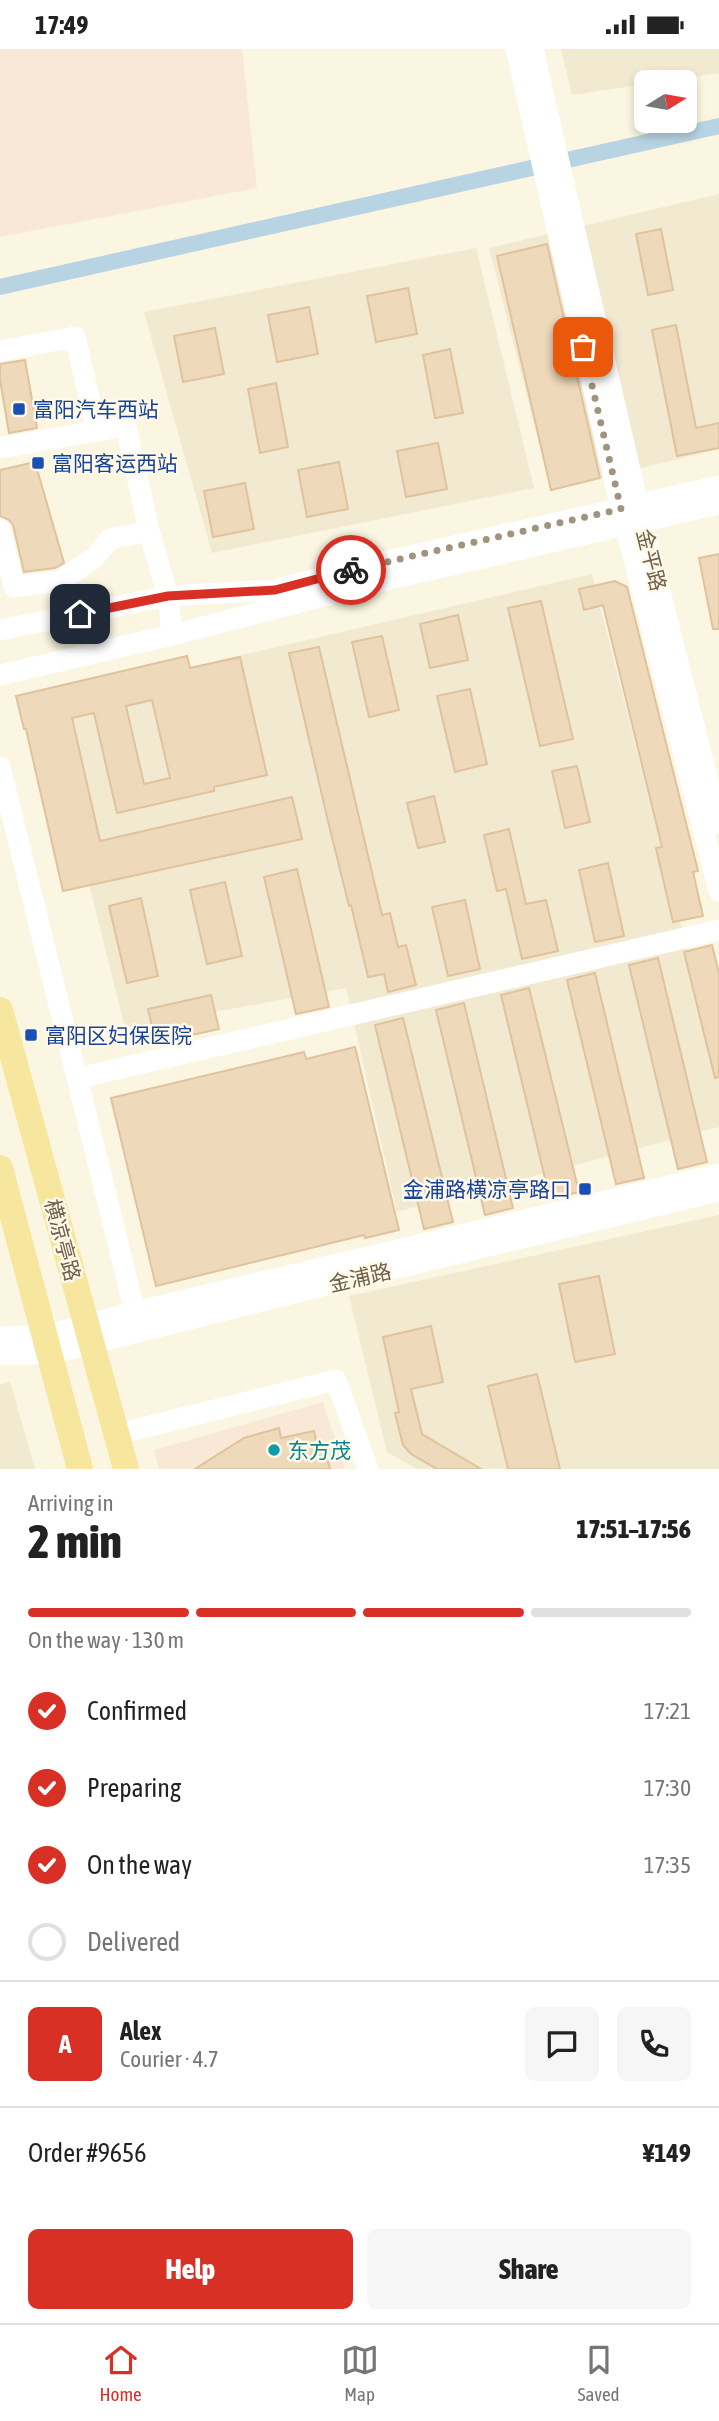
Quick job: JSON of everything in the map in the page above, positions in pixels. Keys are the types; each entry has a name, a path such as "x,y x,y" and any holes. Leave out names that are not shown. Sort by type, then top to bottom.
{"main road":[{"name":"横凉亭路","path":"0,1010 126,1469"},
{"name":"横凉亭路","path":"0,1168 80,1469"}],"street":[{"path":"516,49 544,133"},
{"name":"金平路","path":"533,49 544,133 557,195 719,891"},
{"name":"金平路","path":"557,195 558,239 632,516 719,824"},
{"path":"0,351 75,337 97,431"},
{"path":"0,447 126,426 149,531 168,596 172,635"},
{"path":"0,675 172,635 632,516 719,486"},
{"path":"0,629 168,596 275,590 366,566 632,516 719,504"},
{"path":"0,529 14,587 60,581 94,558 110,539 149,531"},
{"path":"0,767 135,1312"},
{"path":"78,1078 719,930"},
{"name":"金浦路","path":"89,1334 135,1312 719,1174"},
{"name":"金浦路","path":"0,1354 342,1281 719,1191"},
{"name":"金浦路","path":"0,1337 48,1345"},
{"path":"117,1434 336,1380 368,1469"}],"shaded area":[{"path":"0,49 242,49 257,188 0,237"},
{"path":"561,49 719,49 719,73 697,76 697,70 634,70 634,86 572,95"},
{"path":"719,194 719,449 551,490 489,248"},
{"path":"476,248 534,488 212,553 144,312"},
{"path":"592,574 719,1075 719,1127 397,1212 346,988 125,1028 43,701"},
{"path":"719,1215 719,1469 417,1469 387,1452 349,1296"},
{"path":"10,1382 35,1469 0,1469 0,1385"},
{"path":"323,1402 345,1469 159,1469 154,1450"}],"building":[{"path":"661,229 673,290 648,295 636,234"},
{"path":"547,244 600,478 551,490 497,256"},
{"path":"408,288 417,334 376,342 367,296"},
{"path":"309,307 318,354 277,362 268,315"},
{"path":"676,325 696,428 719,423 719,448 677,456 652,330"},
{"path":"215,328 224,374 183,382 174,336"},
{"path":"450,349 463,413 435,418 423,355"},
{"name":"富阳汽车西站","path":"25,360 37,428 9,433 0,364"},
{"path":"276,383 288,447 260,453 248,389"},
{"path":"438,443 447,489 406,497 397,451"},
{"path":"35,462 64,563 55,568 24,572 13,525 0,516 0,470"},
{"path":"339,462 348,509 307,517 298,470"},
{"path":"245,483 254,529 213,537 204,491"},
{"path":"719,554 719,629 713,629 699,558"},
{"path":"615,581 627,587 698,871 693,872 703,916 673,922 656,848 662,847 603,605 584,610 579,589"},
{"path":"541,601 573,739 540,746 508,608"},
{"path":"458,615 468,660 430,668 420,624"},
{"path":"382,636 399,710 369,717 352,642"},
{"path":"319,647 382,915 390,913 398,947 406,945 416,985 388,992 384,974 368,977 289,653"},
{"path":"187,656 190,668 240,657 267,775 214,787 214,791 117,813 94,713 72,718 100,841 292,797 302,839 63,891 16,696","holes":["152,700 170,778 144,784 126,706"]},
{"path":"470,689 487,764 455,772 437,696"},
{"path":"577,766 590,822 565,828 552,771"},
{"path":"434,796 445,842 418,848 407,803"},
{"path":"509,829 526,904 546,900 558,951 522,959 506,889 497,891 484,835"},
{"path":"608,863 624,936 595,942 579,870"},
{"path":"297,869 329,1007 296,1014 264,877"},
{"path":"225,882 242,956 207,964 190,890"},
{"path":"141,898 158,976 127,983 109,906"},
{"path":"465,900 480,969 448,976 432,907"},
{"path":"712,945 719,973 719,1077 715,1078 684,952"},
{"path":"658,958 707,1162 678,1169 629,965"},
{"path":"595,973 644,1178 616,1184 567,980"},
{"path":"529,988 579,1192 550,1199 501,995"},
{"path":"211,995 219,1029 156,1043 148,1009"},
{"path":"464,1003 513,1208 485,1215 436,1010"},
{"path":"403,1018 453,1222 424,1229 375,1025"},
{"path":"355,1047 399,1230 365,1238 364,1235 156,1286 111,1098 304,1052 306,1059"},
{"path":"599,1276 615,1354 575,1362 559,1284"},
{"path":"431,1326 443,1382 411,1389 422,1434 481,1469 437,1469 411,1454 403,1445 383,1337"},
{"path":"537,1374 560,1469 508,1469 488,1386"},
{"name":"东方茂","path":"279,1428 281,1438 314,1431 317,1445 324,1444 330,1469 195,1469 244,1438"}],"waterway":[{"path":"0,287 719,126"}],"way so far":[{"path":"351,570 621,509 583,347"}],"place":[{"name":"富阳汽车西站","path":"19,409"},
{"name":"富阳客运西站","path":"38,463"},
{"name":"富阳区妇保医院","path":"31,1035"},
{"name":"金浦路横凉亭路口","path":"585,1189"},
{"name":"东方茂","path":"274,1450"}],"route":[{"path":"80,614 168,596 275,590 351,570"}]}
